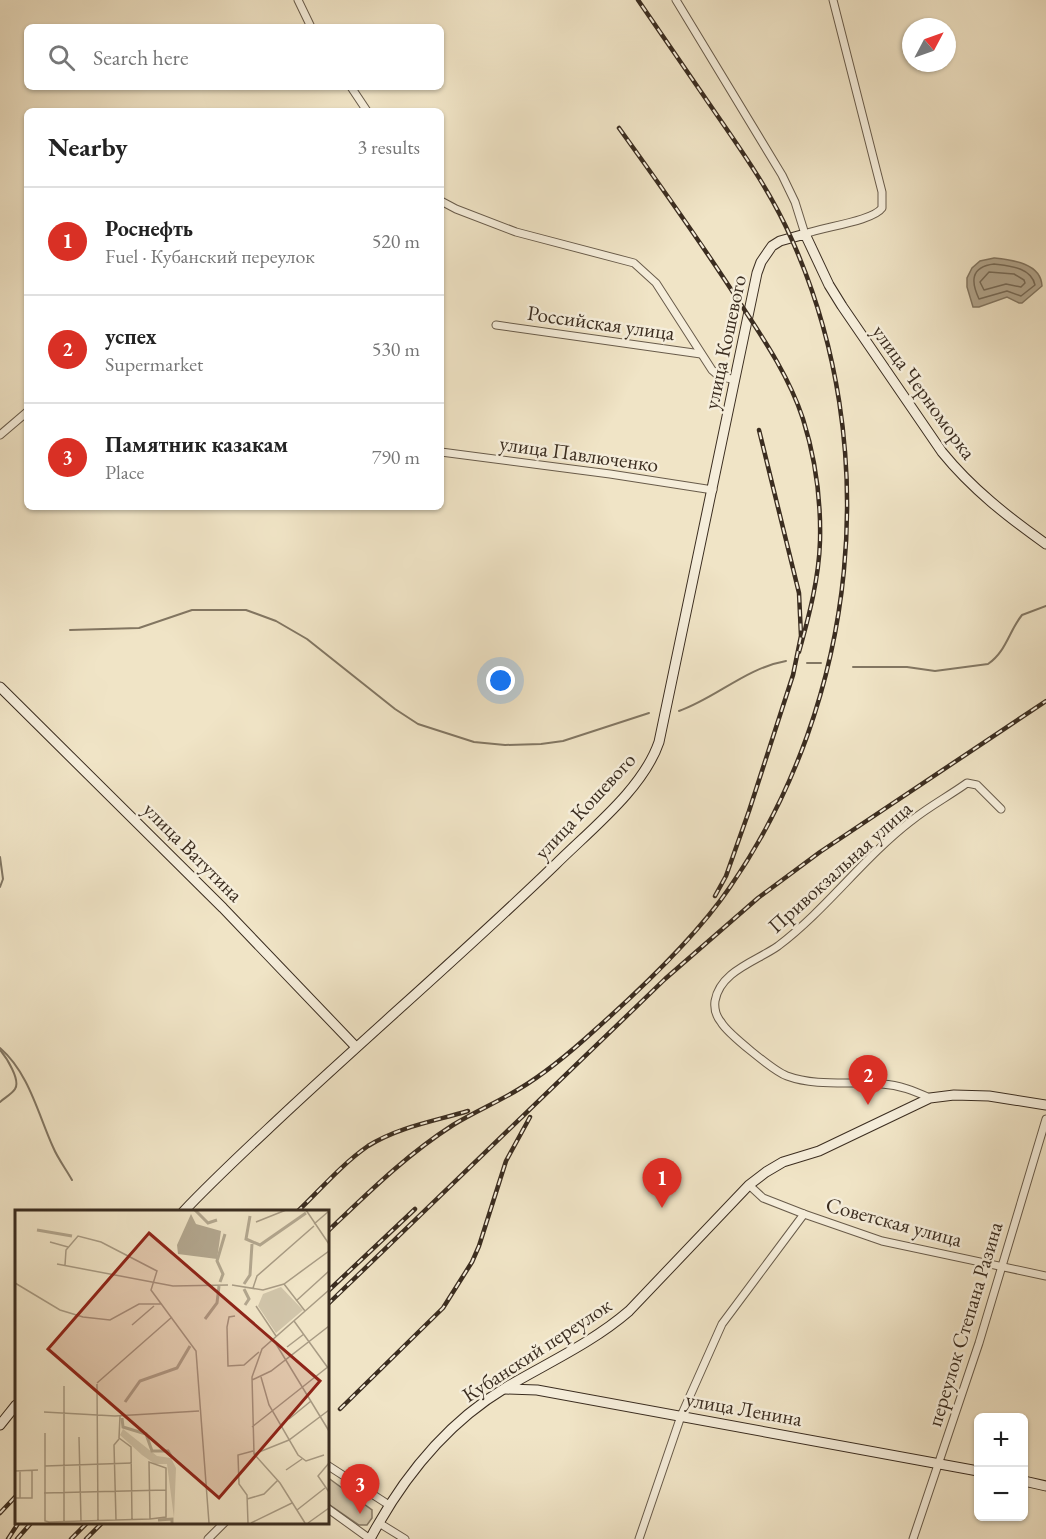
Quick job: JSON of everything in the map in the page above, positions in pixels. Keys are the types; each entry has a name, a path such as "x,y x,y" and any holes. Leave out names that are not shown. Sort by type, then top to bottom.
{"street":[{"path":"298,0 310,24"},
{"name":"улица Черноморка","path":"676,0 782,175 795,202 805,234 829,285 842,306 956,469 992,504 1046,544"},
{"path":"805,234 821,227 872,217 882,208 882,192 833,0"},
{"path":"353,90 365,108"},
{"path":"444,203 516,232 634,263 656,283 701,354 719,376 735,380"},
{"name":"улица Кошевого","path":"185,1210 356,1047 521,898 624,797 648,768 659,742 713,490 752,291 761,262 772,246 780,241 805,234"},
{"name":"Российская улица","path":"496,325 701,354"},
{"path":"0,435 24,415"},
{"name":"улица Павлюченко","path":"444,452 713,490"},
{"name":"улица Ватутина","path":"0,687 223,908 356,1047"},
{"name":"Привокзальная улица","path":"930,1098 906,1088 882,1083 840,1083 788,1076 760,1058 722,1024 715,1010 718,993 732,975 776,947 807,922 910,822 967,783 977,785 1001,809"},
{"path":"930,1098 954,1095 989,1096 1046,1105"},
{"name":"Кубанский переулок","path":"370,1539 389,1505 413,1472 441,1440 472,1412 503,1389 594,1338 614,1324 749,1185 766,1172 793,1158 830,1147 930,1098"},
{"name":"переулок Степана Разина","path":"914,1539 979,1343 1000,1266 1046,1119"},
{"name":"Советская улица","path":"749,1185 763,1198 882,1241 1046,1276"},
{"name":"Советская улица","path":"639,1539 681,1416 722,1324 804,1214"},
{"name":"улица Ленина","path":"503,1389 537,1390 974,1470"},
{"path":"0,1425 15,1406"},
{"path":"328,1466 389,1505"},
{"path":"1028,1482 1046,1486"},
{"path":"328,1509 370,1539"},
{"path":"379,1523 405,1539"},
{"path":"208,1539 223,1524"}],"shaded area":[{"path":"328,1478 372,1510 372,1518 367,1525 359,1525 328,1504"}],"water":[{"path":"994,258 1017,262 1031,268 1037,272 1042,286 1022,303 1007,297 973,307 967,287 967,278 972,268 980,261"}],"waterway":[{"path":"853,667 907,667 935,671 988,664 999,654 1022,615 1046,606"},
{"path":"70,630 139,628 192,610 246,610 276,621 307,639 395,709 418,724 474,742 505,745 563,741 649,713"},
{"path":"679,711 706,699 744,676 786,661"},
{"path":"807,663 821,663"},
{"path":"0,857 3,879 0,887"},
{"path":"0,1048 10,1058 26,1082 55,1151 72,1180"},
{"path":"0,1050 12,1069 16,1085 14,1091 0,1102"}],"railway":[{"path":"328,1231 419,1149 461,1120 529,1083 569,1053 650,979 701,925 730,887 773,814 807,736 831,655 844,571 847,486 839,402 821,320 792,240 768,192 638,0"},
{"path":"619,128 757,329 783,372 803,419 816,479 820,541 816,583 799,652"},
{"path":"715,896 726,876 749,811 793,675 801,636 799,593 759,430"},
{"path":"328,1304 665,979 758,898 820,852 1046,701"},
{"path":"299,1210 340,1169 368,1146 404,1129 468,1111"},
{"path":"340,1409 443,1308 472,1262 506,1161 530,1117"},
{"path":"328,1291 415,1209"},
{"path":"0,1513 15,1497"},
{"path":"8,1539 18,1524"},
{"path":"17,1539 30,1524"},
{"path":"71,1539 86,1524"},
{"path":"86,1539 101,1524"}],"place":[{"name":"успех","path":"868,1105"},
{"name":"Роснефть","path":"662,1208"},
{"name":"Памятник казакам","path":"360,1514"}]}
